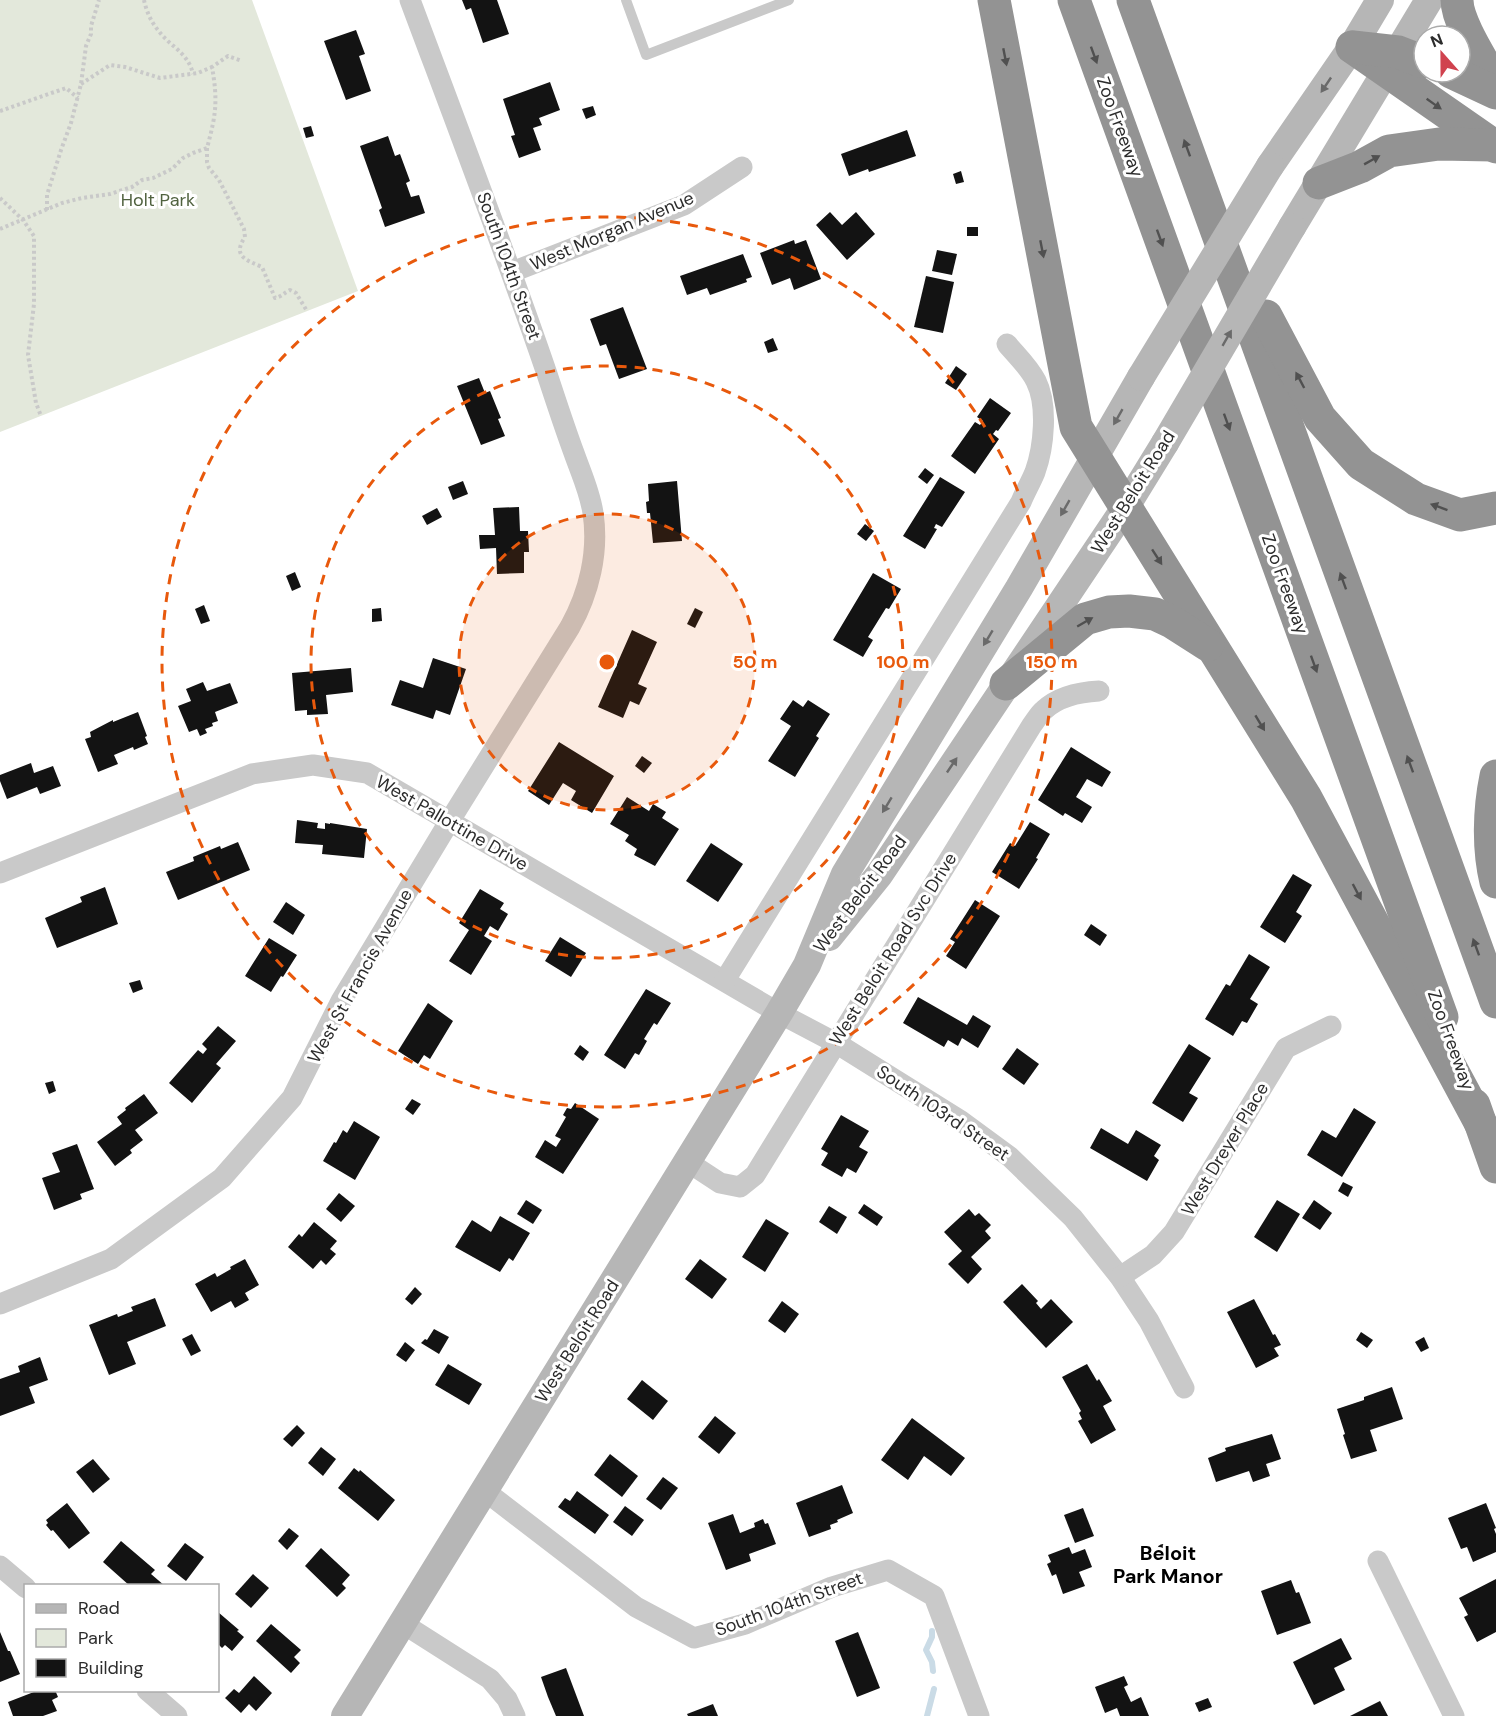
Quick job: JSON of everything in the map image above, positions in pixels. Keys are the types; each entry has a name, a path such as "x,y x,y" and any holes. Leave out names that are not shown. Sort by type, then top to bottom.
{"highway":[{"path":"994,0 1076,427 1306,798 1482,1126"},
{"name":"Zoo Freeway","path":"1074,0 1496,1167"},
{"path":"1133,0 1496,1002"},
{"path":"1457,0 1457,8 1496,85"},
{"path":"1352,47 1403,62 1404,82 1494,146"},
{"path":"1472,82 1496,93"},
{"path":"1318,183 1360,167 1389,151 1439,144 1494,146"},
{"path":"1207,203 1320,418 1360,464 1416,499 1460,515 1496,508"},
{"path":"1006,684 1085,619 1109,612 1129,610 1155,614 1172,622 1216,651"},
{"path":"1496,776 1492,795 1491,862 1496,882"}],"main road":[{"name":"West Beloit Road","path":"345,1716 779,1013 807,965 845,874 1006,608 1141,377 1270,166 1352,47 1380,0"},
{"name":"West Beloit Road","path":"807,965 879,875 1125,508 1318,183 1403,62 1429,0"}],"street":[{"name":"South 104th Street","path":"410,0 512,273 588,490 595,536"},
{"name":"West Morgan Avenue","path":"512,273 684,205 742,167"},
{"path":"725,980 1021,502 1034,473 1043,426 1040,395 1036,382 1028,369 1007,344"},
{"name":"West St Francis Avenue","path":"0,1304 111,1259 222,1178 292,1098 341,1001 576,617 591,572 595,536"},
{"name":"West Beloit Road Svc Drive","path":"688,1162 720,1183 740,1187 755,1174 1032,725 1044,709 1062,699 1082,692 1099,691"},
{"name":"West Pallottine Drive","path":"0,873 252,774 313,765 367,773 779,1013"},
{"name":"South 103rd Street","path":"779,1013 836,1043 961,1121 1010,1157 1073,1218 1120,1276 1149,1321 1184,1388"},
{"name":"West Dreyer Place","path":"1120,1276 1153,1255 1174,1232 1286,1048 1331,1026"},
{"name":"South 104th Street","path":"485,1491 636,1607 694,1638 745,1624 832,1587 888,1570 934,1596 979,1716"},
{"path":"1378,1561 1454,1716"},
{"path":"0,1566 24,1586"},
{"path":"402,1623 490,1680 507,1699 515,1716"},
{"path":"149,1692 177,1716"}],"lane":[{"path":"626,0 646,54 789,0"}],"path":[{"path":"47,210 46,195 78,98 86,46 99,0"},
{"path":"144,0 146,9 158,30 185,55 191,64 193,74"},
{"path":"81,84 110,66 124,67 160,78 193,74 212,67 228,56 242,61"},
{"path":"212,67 217,96 216,115 207,148 207,162 219,180 244,229 246,237 241,243 240,250 247,261 262,267 275,298 281,297 290,290 296,293 307,311"},
{"path":"0,111 66,88 78,98"},
{"path":"0,229 62,203 110,194 132,187 142,180 153,178 172,169 183,158 207,148"},
{"path":"0,198 23,220 34,236 34,304 28,355 36,403 41,416"}],"green space":[{"name":"Holt Park","path":"0,0 252,0 358,291 0,432"}],"building":[{"path":"462,0 497,0 509,34 483,43 471,8 466,10"},
{"path":"356,30 365,54 359,56 371,91 346,100 324,41"},
{"path":"550,82 560,110 539,118 542,125 533,128 541,150 519,158 511,136 515,135 503,99"},
{"path":"593,106 596,115 586,119 582,109"},
{"path":"311,126 314,136 306,138 303,128"},
{"path":"907,130 916,156 869,172 868,169 849,176 841,154"},
{"path":"388,136 395,156 400,154 410,181 406,183 411,197 419,195 425,213 385,227 379,210 382,208 360,146"},
{"path":"961,171 964,182 956,184 953,174"},
{"path":"830,212 842,225 856,212 875,234 847,260 816,225"},
{"path":"967,227 978,227 978,236 967,236"},
{"path":"794,240 795,244 806,240 821,279 794,290 790,278 772,285 760,253"},
{"path":"937,250 957,254 952,275 932,271"},
{"path":"743,254 752,277 746,279 747,282 710,295 707,288 687,295 680,276"},
{"path":"926,276 954,282 943,333 914,327"},
{"path":"623,307 647,369 619,379 606,344 600,346 590,319"},
{"path":"773,338 778,350 768,353 764,342"},
{"path":"956,366 967,374 956,390 945,383"},
{"path":"479,378 485,393 490,391 501,418 498,419 505,436 481,445 457,386"},
{"path":"990,398 1011,413 998,431 996,430 993,434 999,439 975,474 951,456 975,422 980,425 983,421 977,417"},
{"path":"925,468 934,475 927,484 918,477"},
{"path":"940,477 965,492 942,527 936,524 934,528 937,529 925,549 903,536"},
{"path":"463,481 468,494 453,500 448,487"},
{"path":"677,481 682,541 653,543 650,513 647,513 646,502 649,501 648,484"},
{"path":"519,507 520,531 528,531 529,552 524,552 524,573 497,574 496,548 480,549 479,535 495,535 493,508"},
{"path":"437,508 442,517 427,525 422,516"},
{"path":"865,524 874,531 866,541 857,534"},
{"path":"295,572 301,587 292,591 286,576"},
{"path":"873,573 901,589 868,637 873,640 863,657 833,640"},
{"path":"204,605 210,621 201,624 195,609"},
{"path":"381,608 382,621 372,622 372,609"},
{"path":"695,608 703,612 695,628 687,624"},
{"path":"632,630 657,642 638,684 647,688 639,705 630,701 623,718 598,707"},
{"path":"433,658 466,669 450,715 436,710 433,719 391,705 400,680 423,688"},
{"path":"351,668 353,692 326,695 328,714 307,715 307,710 295,711 292,673"},
{"path":"203,682 207,691 230,683 238,703 215,712 218,721 212,723 213,726 205,729 207,733 200,736 197,729 189,732 178,706 191,701 186,689"},
{"path":"793,700 803,707 808,700 830,714 816,736 819,738 795,777 768,761 791,726 780,719"},
{"path":"138,712 148,744 114,755 118,764 98,772 85,739 91,737 90,732 113,720 113,722"},
{"path":"559,742 614,776 592,813 571,800 576,791 563,783 549,805 528,791"},
{"path":"1071,747 1111,772 1102,787 1087,779 1076,797 1092,807 1082,823 1065,813 1063,816 1038,800"},
{"path":"642,756 652,763 644,773 635,766"},
{"path":"31,763 34,773 53,766 61,786 40,794 37,787 7,799 0,775"},
{"path":"627,797 649,811 653,804 666,812 662,818 679,829 655,866 634,855 637,849 625,841 629,835 610,824"},
{"path":"297,820 318,823 317,828 325,829 325,823 330,823 367,829 364,858 322,854 323,845 295,843"},
{"path":"1030,822 1050,834 1036,858 1038,859 1019,889 992,872 1010,843 1015,846"},
{"path":"238,842 250,870 178,900 166,872 194,861 193,857 220,846 221,849"},
{"path":"711,843 743,864 718,902 686,881"},
{"path":"1293,874 1312,885 1296,912 1302,916 1285,943 1260,927"},
{"path":"105,887 118,924 57,948 45,918 82,902 80,897"},
{"path":"480,889 504,903 500,909 508,914 498,931 490,926 484,936 492,941 471,975 449,961 469,930 459,923"},
{"path":"975,900 1000,916 966,969 946,956 955,942 950,939"},
{"path":"286,902 305,915 293,935 273,922"},
{"path":"1091,924 1107,935 1100,946 1084,935"},
{"path":"560,937 586,953 571,977 545,961"},
{"path":"269,938 297,955 271,992 245,976"},
{"path":"1249,954 1270,967 1250,999 1258,1004 1247,1023 1242,1021 1233,1036 1205,1019 1226,984 1230,986"},
{"path":"140,980 143,989 133,993 129,983"},
{"path":"646,989 671,1003 657,1025 654,1023 644,1039 647,1041 639,1055 635,1053 625,1069 604,1055"},
{"path":"918,997 967,1025 973,1015 991,1026 978,1048 962,1038 958,1046 948,1040 944,1047 903,1023"},
{"path":"428,1003 453,1021 430,1059 424,1055 418,1064 398,1051"},
{"path":"218,1026 236,1041 216,1064 221,1068 192,1103 169,1083 198,1050 203,1054 207,1049 202,1044"},
{"path":"1189,1044 1211,1058 1189,1093 1198,1098 1183,1122 1152,1103"},
{"path":"580,1045 589,1052 583,1061 574,1054"},
{"path":"1017,1048 1039,1064 1024,1085 1002,1069"},
{"path":"53,1081 56,1091 49,1094 45,1083"},
{"path":"144,1094 158,1113 135,1130 143,1140 130,1150 132,1153 115,1166 97,1142 122,1124 117,1117"},
{"path":"412,1099 421,1104 413,1115 405,1109"},
{"path":"575,1103 599,1119 563,1174 535,1157 545,1140 556,1147 561,1139 555,1136 566,1117 563,1115 567,1108 571,1109"},
{"path":"1354,1108 1376,1122 1342,1177 1307,1155 1322,1130 1336,1138"},
{"path":"841,1115 869,1131 859,1147 868,1152 856,1173 847,1168 842,1177 821,1165 828,1153 821,1149"},
{"path":"354,1121 380,1137 355,1180 323,1161 343,1130 347,1133"},
{"path":"1101,1128 1128,1144 1136,1130 1161,1145 1154,1156 1159,1160 1147,1181 1090,1148"},
{"path":"77,1144 94,1189 80,1194 82,1199 54,1210 42,1178 60,1172 52,1153"},
{"path":"1343,1182 1353,1187 1348,1197 1338,1191"},
{"path":"339,1193 355,1206 341,1222 326,1209"},
{"path":"526,1200 542,1210 533,1224 517,1214"},
{"path":"1277,1200 1300,1214 1277,1252 1254,1237"},
{"path":"1314,1200 1332,1213 1320,1230 1302,1218"},
{"path":"864,1204 883,1217 877,1226 858,1213"},
{"path":"829,1206 847,1217 837,1234 819,1222"},
{"path":"969,1209 975,1216 979,1213 991,1225 985,1231 991,1238 971,1257 982,1269 968,1284 948,1264 962,1251 944,1232"},
{"path":"500,1216 530,1233 513,1261 509,1258 500,1272 455,1247 472,1220 491,1232"},
{"path":"766,1219 789,1233 765,1272 742,1257"},
{"path":"314,1222 337,1241 330,1249 336,1254 326,1265 321,1260 313,1269 288,1247 299,1234 302,1237"},
{"path":"245,1259 259,1285 245,1293 249,1300 235,1308 231,1301 211,1312 195,1284 215,1273 217,1277"},
{"path":"700,1259 727,1279 712,1299 685,1279"},
{"path":"1022,1284 1038,1301 1036,1303 1041,1309 1051,1299 1073,1322 1046,1348 1003,1302"},
{"path":"415,1287 422,1294 412,1305 405,1299"},
{"path":"155,1298 166,1326 127,1342 136,1364 109,1375 89,1325 117,1314 118,1317 133,1311 131,1307"},
{"path":"1254,1299 1273,1335 1275,1334 1281,1345 1274,1348 1279,1356 1256,1368 1227,1312"},
{"path":"782,1301 799,1314 785,1333 768,1321"},
{"path":"434,1329 449,1337 439,1354 421,1343 427,1340"},
{"path":"1361,1332 1373,1340 1367,1348 1356,1340"},
{"path":"192,1334 201,1351 191,1356 182,1339"},
{"path":"1424,1337 1429,1348 1421,1352 1415,1342"},
{"path":"405,1342 415,1350 406,1362 396,1355"},
{"path":"40,1357 48,1380 29,1387 35,1403 0,1416 0,1379 20,1372 18,1366"},
{"path":"448,1364 482,1384 469,1405 435,1385"},
{"path":"1087,1364 1112,1401 1103,1406 1116,1430 1091,1444 1078,1421 1082,1419 1079,1413 1081,1411 1062,1377"},
{"path":"642,1380 668,1401 653,1420 627,1399"},
{"path":"1392,1387 1403,1419 1370,1430 1377,1451 1351,1459 1337,1409"},
{"path":"715,1416 736,1433 719,1454 698,1437"},
{"path":"912,1418 965,1458 951,1476 924,1456 908,1480 881,1460"},
{"path":"297,1425 305,1433 292,1447 283,1439"},
{"path":"1272,1434 1281,1459 1266,1464 1270,1476 1253,1482 1249,1471 1216,1482 1208,1458 1226,1451 1225,1448"},
{"path":"321,1447 336,1459 323,1476 308,1463"},
{"path":"610,1454 638,1476 622,1497 594,1475"},
{"path":"93,1459 110,1479 93,1493 76,1472"},
{"path":"354,1468 359,1472 360,1470 395,1500 378,1521 338,1488"},
{"path":"663,1477 678,1488 661,1510 646,1499"},
{"path":"842,1485 853,1513 830,1525 831,1529 809,1537 796,1503"},
{"path":"577,1491 609,1515 595,1534 558,1507 565,1498 570,1501"},
{"path":"67,1503 90,1533 69,1549 46,1525 48,1523 46,1520"},
{"path":"1486,1503 1496,1528 1494,1529 1496,1552 1473,1562 1467,1547 1461,1549 1448,1518"},
{"path":"625,1506 644,1520 632,1536 613,1522"},
{"path":"1083,1508 1094,1536 1075,1543 1064,1515"},
{"path":"733,1514 740,1533 755,1527 754,1523 763,1519 765,1524 768,1523 776,1544 749,1554 751,1561 726,1570 708,1523"},
{"path":"289,1528 299,1536 287,1550 278,1541"},
{"path":"121,1541 155,1570 151,1574 163,1584 128,1584 103,1562"},
{"path":"185,1543 204,1557 186,1581 167,1566"},
{"path":"1163,1544 1169,1550 1163,1556 1157,1550"},
{"path":"1069,1547 1072,1554 1085,1549 1092,1567 1079,1572 1085,1586 1063,1594 1056,1574 1052,1576 1047,1564 1051,1562 1048,1555"},
{"path":"321,1548 350,1575 342,1584 346,1588 337,1597 305,1566"},
{"path":"253,1574 269,1588 251,1608 235,1594"},
{"path":"1496,1579 1496,1632 1477,1642 1464,1617 1468,1615 1459,1598"},
{"path":"1291,1580 1296,1593 1299,1592 1311,1623 1277,1635 1261,1591"},
{"path":"219,1613 244,1637 232,1651 225,1645 222,1648 219,1645"},
{"path":"271,1624 301,1650 294,1657 300,1663 291,1673 256,1641"},
{"path":"0,1632 20,1674 0,1682"},
{"path":"858,1632 880,1688 857,1697 835,1641"},
{"path":"1341,1638 1352,1659 1334,1668 1345,1690 1314,1705 1293,1662"},
{"path":"566,1668 584,1716 556,1716 548,1697 541,1677"},
{"path":"254,1676 272,1693 256,1711 249,1704 241,1713 225,1698 234,1689 239,1693"},
{"path":"1124,1676 1128,1685 1124,1687 1131,1702 1141,1697 1149,1716 1120,1716 1117,1708 1105,1713 1095,1687"},
{"path":"34,1692 56,1692 58,1697 52,1700 57,1711 43,1716 13,1716 8,1702"},
{"path":"1208,1698 1212,1707 1199,1712 1195,1703"},
{"path":"1380,1701 1388,1716 1350,1716"},
{"path":"713,1704 718,1716 688,1716 687,1714"}],"waterway":[{"path":"932,1631 932,1637 926,1650 932,1662 933,1671"},
{"path":"927,1716 934,1689"}],"district":[{"name":"Beloit Park Manor","path":"1168,1564"}]}
